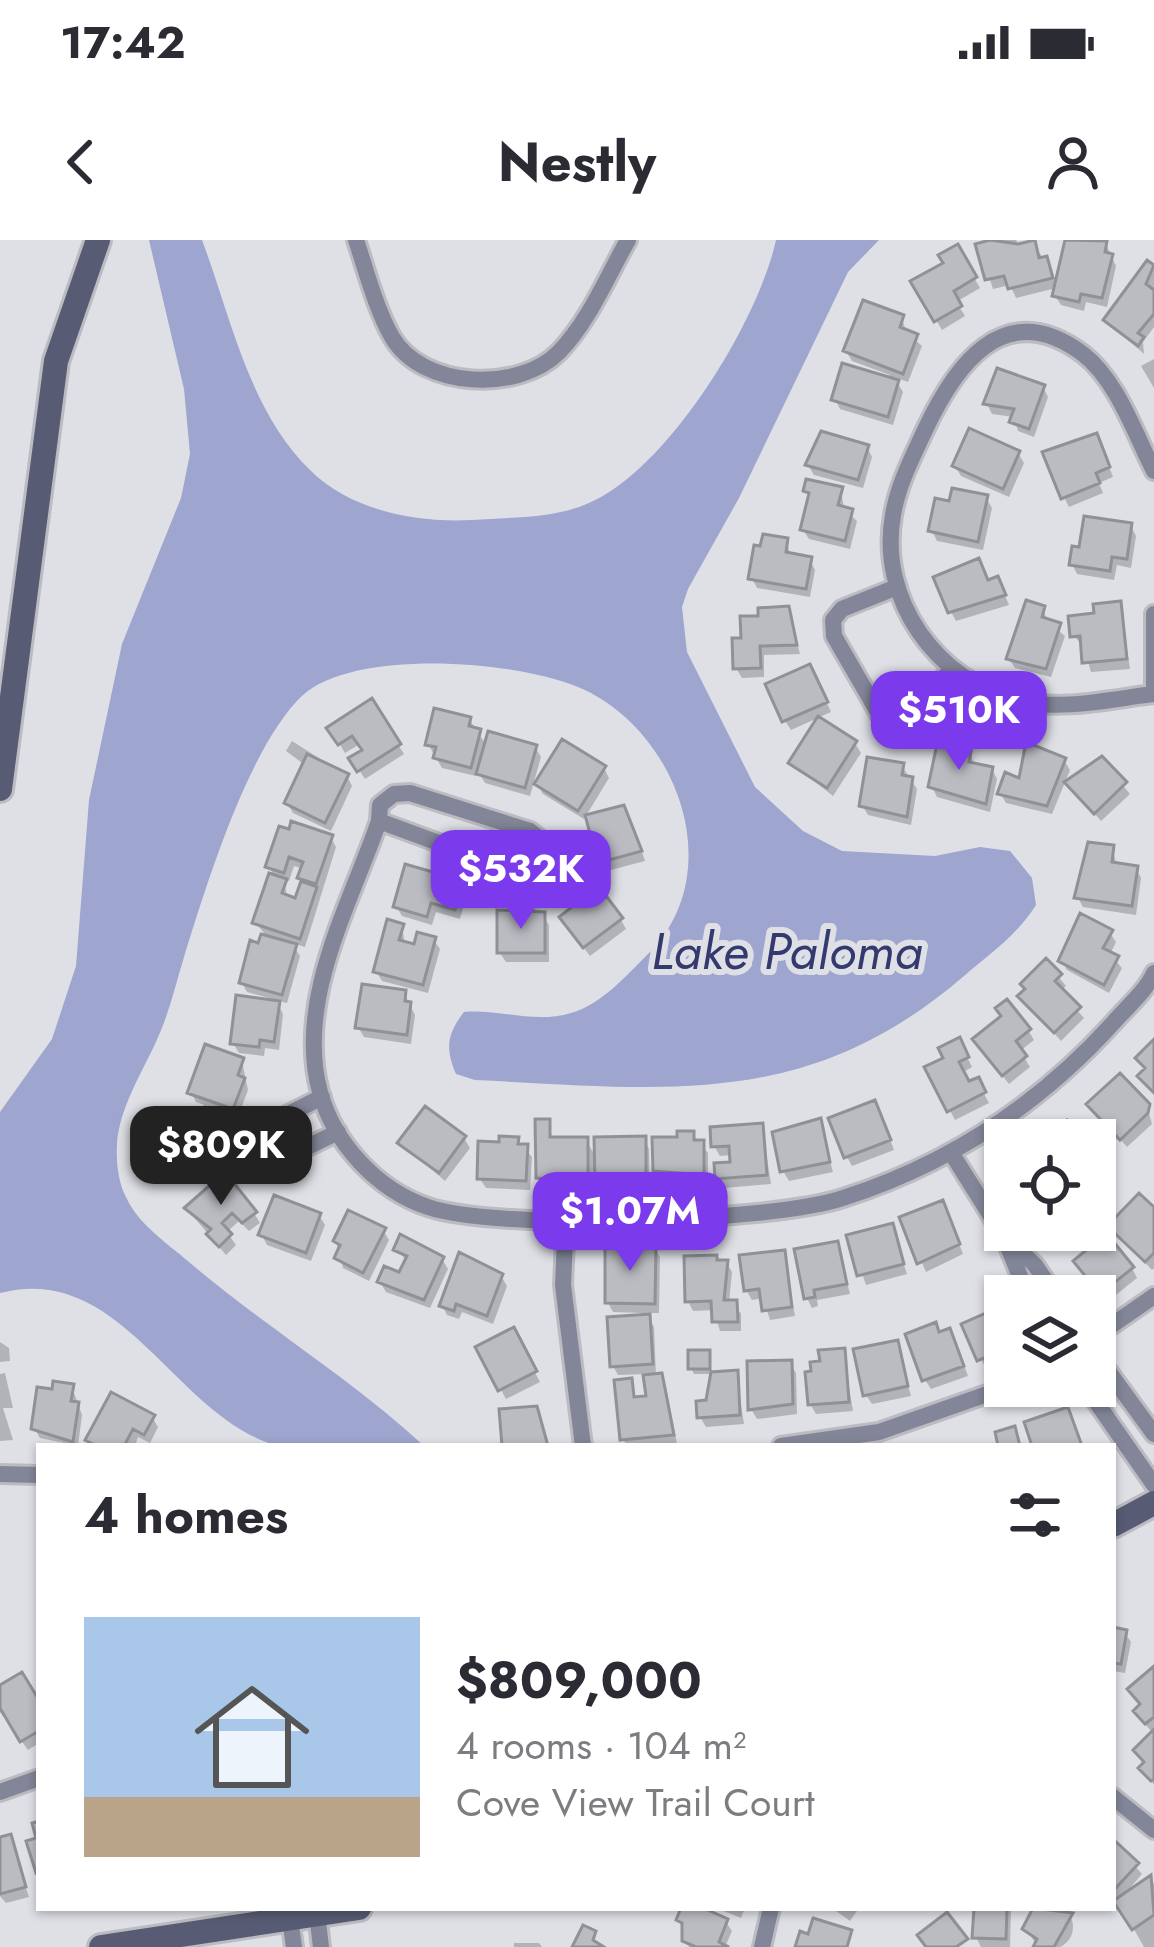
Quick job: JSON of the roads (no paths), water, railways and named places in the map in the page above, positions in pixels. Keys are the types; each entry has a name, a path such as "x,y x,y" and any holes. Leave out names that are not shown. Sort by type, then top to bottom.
{"street":[{"path":"0,789 56,361 98,240"},
{"path":"356,240 393,339 430,368 475,380 532,370 557,355 581,324 628,240"},
{"path":"1154,471 1108,383 1083,354 1043,336 1000,339 974,352 948,380 902,481 891,542 897,587 912,623 952,669 1019,701 1074,703 1154,690 1154,614"},
{"path":"897,587 842,609 832,620 834,635 880,714 893,720 912,710 952,669"},
{"path":"379,821 520,873 542,867 544,842 530,831 410,793 394,794 380,805 379,821 314,1007 314,1056 322,1096 338,1132 387,1186 428,1208 486,1217 788,1213 844,1198 952,1154 1062,1075 1154,973"},
{"path":"322,1096 265,1126 263,1146 279,1158 338,1132"},
{"path":"952,1154 984,1205"},
{"path":"566,1218 563,1285 583,1443"},
{"path":"1020,1251 1042,1275"},
{"path":"1116,1322 1154,1295"},
{"path":"1116,1382 1154,1434"},
{"path":"802,1443 880,1432 984,1395"},
{"path":"1100,1407 1154,1485"},
{"path":"0,1474 36,1475"},
{"path":"1116,1523 1154,1503"},
{"path":"0,1792 36,1779"},
{"path":"1116,1799 1154,1829"},
{"path":"101,1947 338,1911"},
{"path":"762,1947 770,1911"},
{"path":"317,1914 321,1947"},
{"path":"290,1918 294,1947"}],"water":[{"name":"Lake Paloma","path":"149,240 202,240 233,331 271,420 326,484 365,505 407,516 451,520 561,512 589,503 619,485 678,426 730,350 776,240 879,240 848,272 739,498 688,589 682,607 687,652 755,787 803,831 842,851 935,856 980,847 1010,851 1032,878 1036,905 1003,943 964,976 906,1020 848,1050 791,1071 673,1087 475,1080 456,1074 450,1056 451,1034 464,1012 544,1017 582,1009 623,979 672,921 685,886 688,849 683,812 670,776 623,715 591,693 528,673 487,666 401,665 328,680 303,695 265,747 232,818 163,1026 122,1116 118,1171 131,1207 154,1232 420,1443 270,1443 240,1429 207,1405 114,1319 80,1299 43,1289 0,1293 0,1112 52,1039 76,966 89,800 122,644 181,498 190,454 184,389"}]}
